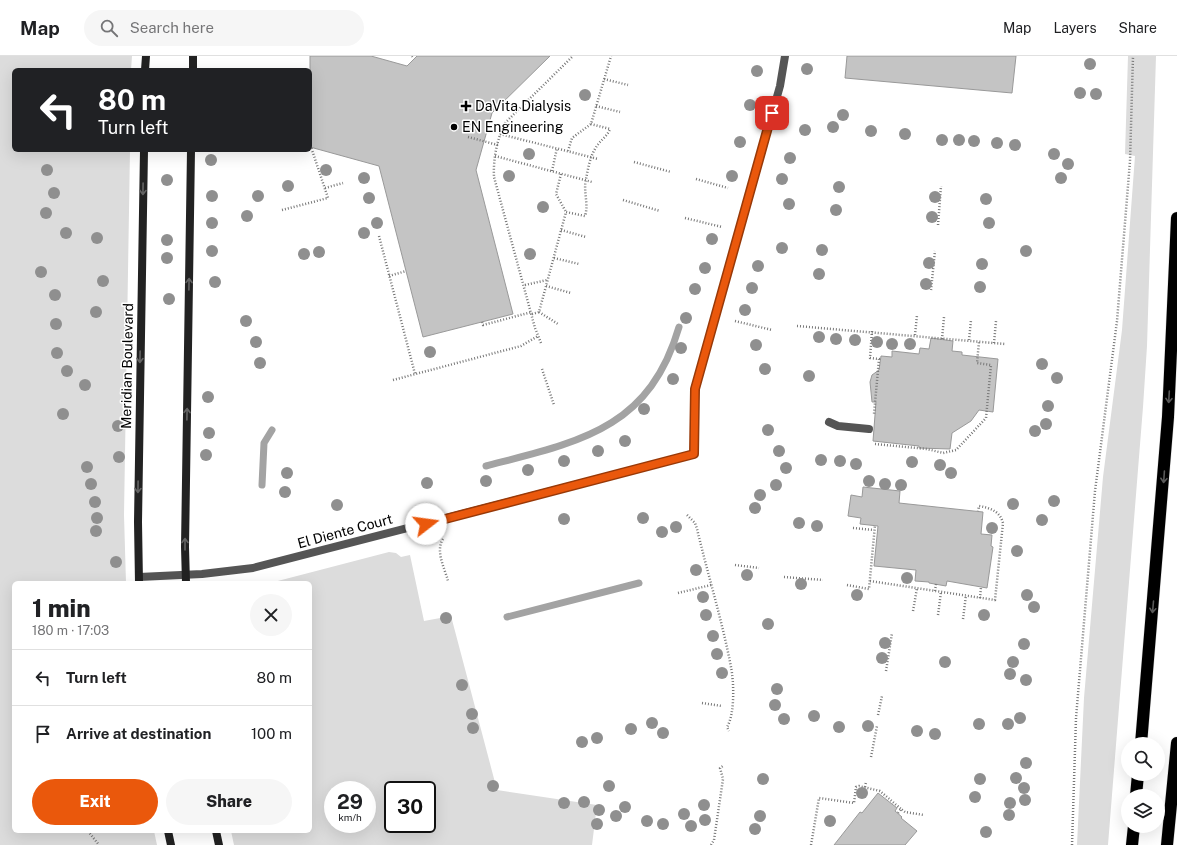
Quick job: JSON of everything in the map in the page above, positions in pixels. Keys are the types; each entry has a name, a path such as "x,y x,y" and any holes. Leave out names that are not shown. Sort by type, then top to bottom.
{"highway":[{"path":"1142,737 1168,417 1177,218"},
{"path":"1168,845 1177,743"},
{"path":"1132,845 1133,833"}],"main road":[{"path":"145,68 146,56"},
{"path":"193,56 193,68"},
{"name":"Meridian Boulevard","path":"139,580 137,536 144,152"},
{"path":"185,579 191,152"},
{"path":"168,833 171,845"},
{"path":"216,833 218,845"}],"street":[{"name":"El Diente Court","path":"139,580 185,579 253,568 694,454 695,389 781,81 785,56"},
{"path":"829,422 838,426 869,429"}],"path":[{"path":"541,343 494,177 495,156 500,134 509,118 573,56"},
{"path":"568,151 572,138 591,124 611,56"},
{"path":"1072,845 1077,710 1096,484 1117,321 1130,161 1133,56"},
{"path":"604,79 628,85"},
{"path":"596,106 620,112"},
{"path":"566,212 585,216 586,208 584,191 592,158 596,147 605,138 610,129 591,124"},
{"path":"500,134 598,159"},
{"path":"468,137 498,145"},
{"path":"552,171 557,148"},
{"path":"282,210 328,198 312,150"},
{"path":"495,156 592,182"},
{"path":"634,162 671,172"},
{"path":"539,312 566,212 556,194 562,174"},
{"path":"696,179 728,188"},
{"path":"325,188 342,183"},
{"path":"938,225 941,186"},
{"path":"623,200 660,211"},
{"path":"685,218 722,227"},
{"path":"561,230 586,237"},
{"path":"379,236 415,374"},
{"path":"931,290 935,251"},
{"path":"554,258 578,264"},
{"path":"389,276 406,271"},
{"path":"525,285 547,280"},
{"path":"546,286 571,293"},
{"path":"482,322 483,325 539,312 558,324"},
{"path":"914,335 916,315"},
{"path":"942,339 944,317"},
{"path":"969,340 971,320"},
{"path":"735,321 772,330"},
{"path":"994,343 996,321"},
{"path":"797,326 872,331 1005,344"},
{"path":"872,331 870,358 879,360 874,421"},
{"path":"393,380 526,345 538,336"},
{"path":"872,444 927,449 943,454 953,452 959,448 968,435 986,418 991,365 977,363 979,342"},
{"path":"542,369 554,405"},
{"path":"870,581 995,600 1003,526 1002,520 995,511 978,506 978,511"},
{"path":"687,515 695,523 697,529 732,667 732,710 731,720 727,727 729,731"},
{"path":"847,585 870,589 874,525"},
{"path":"853,528 874,530"},
{"path":"443,540 440,543 440,553 448,581"},
{"path":"735,564 759,568"},
{"path":"784,577 823,580"},
{"path":"935,590 936,584"},
{"path":"678,593 711,585"},
{"path":"980,598 981,586"},
{"path":"913,611 917,588"},
{"path":"938,615 941,592"},
{"path":"962,619 966,595"},
{"path":"886,671 892,633"},
{"path":"878,715 882,696"},
{"path":"702,703 722,706"},
{"path":"871,757 877,726"},
{"path":"711,845 714,840 723,779 720,768 723,766"},
{"path":"865,787 866,782"},
{"path":"811,845 818,798 854,803 856,788 859,786 880,791 906,812 924,815"},
{"path":"898,813 901,809"},
{"path":"90,833 99,845"}],"shaded area":[{"path":"0,56 132,56 131,68 12,68 12,152 130,152 124,515 126,581 12,581 12,833 154,833 157,845 0,845"},
{"path":"1128,56 1156,56 1147,346 1108,845 1077,845 1084,698 1103,477 1122,330 1135,156 1125,154"},
{"path":"389,552 396,553 401,557 410,555 424,621 451,616 497,790 597,805 592,845 234,845 231,833 312,833 312,581 278,581"}],"building":[{"path":"310,56 371,56 407,66 417,56 550,56 492,113 476,170 513,314 423,337 379,166 312,148 312,68 310,68"},
{"path":"847,56 1016,56 1012,93 845,78"},
{"path":"931,338 953,341 952,351 962,352 962,355 998,359 993,412 979,410 971,421 952,433 950,449 919,448 919,446 873,441 876,402 872,402 870,382 872,375 879,370 881,356 892,357 892,351 919,354 920,348 929,349"},
{"path":"863,487 900,491 899,503 983,512 981,534 992,535 991,546 993,547 987,588 947,581 946,586 929,582 915,581 916,570 874,566 878,526 860,524 861,518 848,516 851,495 862,497"},
{"path":"878,793 897,808 895,811 902,817 901,818 917,831 905,845 834,845 860,812 862,813"}],"waterway":[{"path":"486,466 551,449 580,439 606,426 629,410 649,389 666,362 679,327"},
{"path":"262,485 264,443 272,430"},
{"path":"507,617 639,583"}],"place":[{"name":"DaVita Dialysis","path":"466,106"},
{"name":"EN Engineering","path":"454,127"}],"route":[{"path":"426,524 694,454 695,389 772,113"}]}
